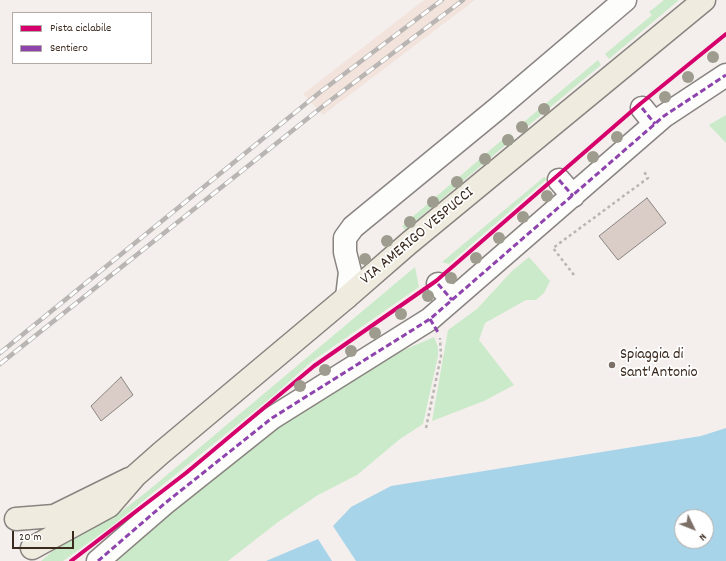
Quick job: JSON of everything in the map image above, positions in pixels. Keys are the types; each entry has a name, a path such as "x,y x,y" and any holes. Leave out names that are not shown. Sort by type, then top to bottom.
{"main road":[{"name":"VIA AMERIGO VESPUCCI","path":"8,518 28,531 29,555 109,506 135,476 409,243 704,0"},
{"name":"VIA AMERIGO VESPUCCI","path":"8,518 54,516 135,476"}],"street":[{"path":"347,297 350,272 345,252 345,238 353,227 498,108 625,0"},
{"path":"98,561 164,504 272,418 435,326 452,300 573,196 649,116 726,75"},
{"path":"558,180 573,196"},
{"path":"438,284 452,300"}],"path":[{"path":"574,275 553,248 648,178 643,170"},
{"path":"426,428 441,356 435,326"}],"shaded area":[{"path":"424,0 475,0 323,115 303,94"}],"green space":[{"path":"664,0 679,0 609,59 605,54 652,15 649,12"},
{"path":"598,60 601,65 523,130 519,126"},
{"path":"726,115 726,143 709,125"},
{"path":"510,133 514,138 405,230 402,226"},
{"path":"544,177 547,179 449,264 442,262"},
{"path":"529,257 550,281 544,293 536,300 526,300 485,323 479,340 514,385 484,401 432,421 448,330 477,309 512,271"},
{"path":"415,267 419,287 311,362 273,396 113,525 63,561 41,561 54,550 118,514 149,490"},
{"path":"434,337 438,347 438,356 423,424 400,439 357,475 318,495 278,522 228,561 108,561 264,433 372,364"}],"water":[{"path":"726,428 726,561 356,561 333,526 351,507 391,486 701,436"},
{"path":"318,539 332,561 266,561"}],"building":[{"path":"647,198 666,223 618,260 599,236"},
{"path":"121,377 133,395 101,421 91,406"}],"railway":[{"path":"0,353 319,93 442,0"},
{"path":"0,364 327,103 463,0"}],"marked path":[{"path":"98,561 164,504 272,418 430,319 664,116 726,75"},
{"path":"642,108 655,124"},
{"path":"559,180 573,196"},
{"path":"438,284 452,300"},
{"path":"430,319 439,334"}],"cycle path":[{"path":"71,561 186,473 314,366 436,281 640,104 726,34"}],"place":[{"name":"Spiaggia di Sant'Antonio","path":"612,365"}]}
